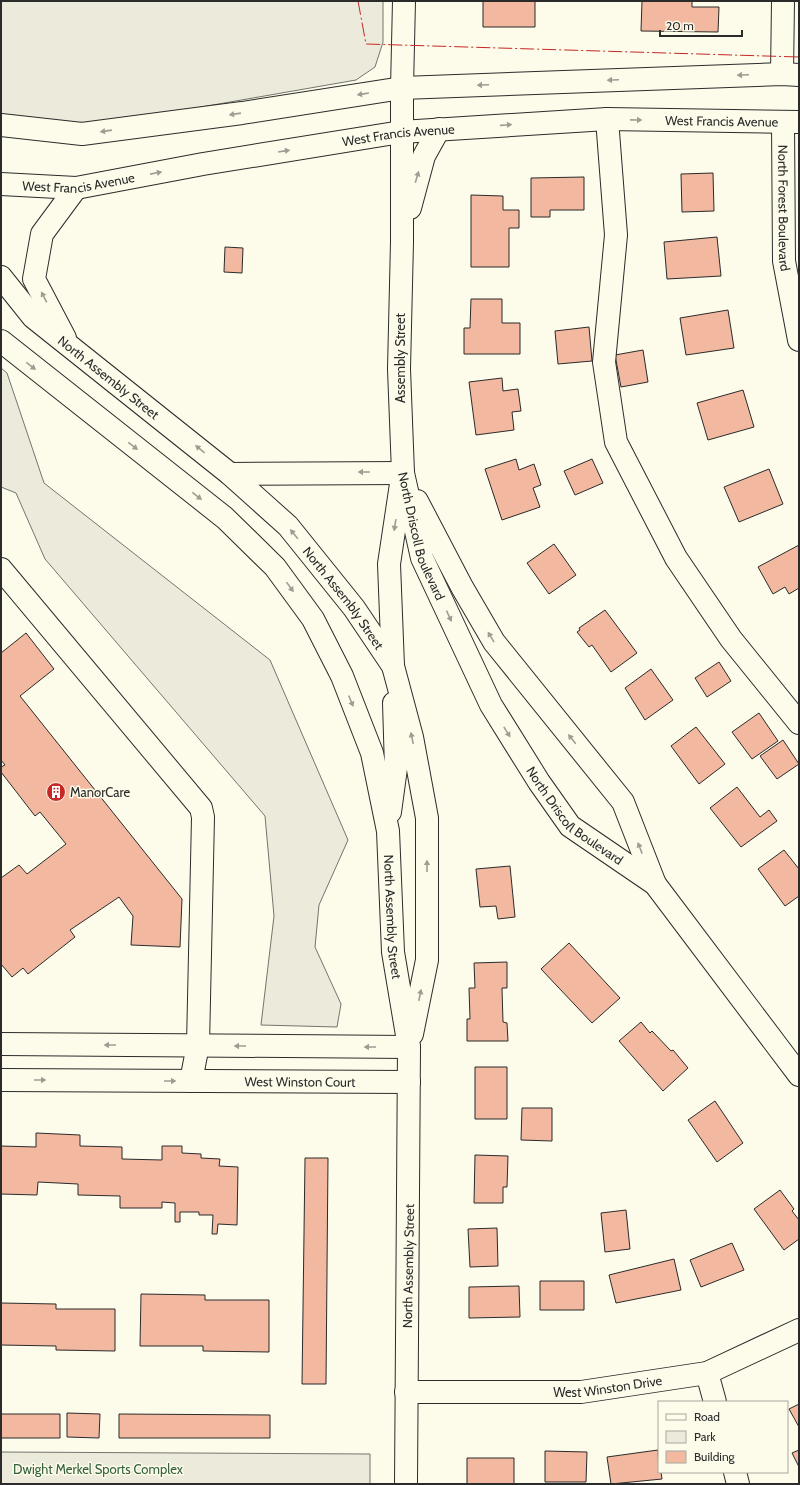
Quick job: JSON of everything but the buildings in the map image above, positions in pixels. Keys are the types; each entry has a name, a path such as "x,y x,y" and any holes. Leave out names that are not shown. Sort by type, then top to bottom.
{"main road":[{"path":"401,132 404,1"},
{"path":"1,125 82,134 242,113 402,88 790,74 783,1"},
{"path":"607,119 616,235 604,362 616,442 676,558 731,639 799,723"},
{"name":"West Francis Avenue","path":"1,184 76,188 203,164 401,132 607,119 791,122"},
{"name":"North Forest Boulevard","path":"791,122 784,261 799,340"},
{"name":"Assembly Street","path":"402,242 424,156 439,130"},
{"name":"Assembly Street","path":"401,132 402,242 399,369 403,473"},
{"path":"68,344 34,279 42,234 76,188"},
{"name":"North Assembly Street","path":"1,277 33,317 230,474 288,526 354,608 393,666 412,737 428,818 428,960 409,1047"},
{"name":"North Assembly Street","path":"1,341 225,518 275,567 312,619 342,676 372,752 388,831 393,952 409,1047 406,1484"},
{"path":"230,474 403,473 389,564 396,768 388,831"},
{"name":"North Driscoll Boulevard","path":"403,473 422,558 491,705 539,782 570,826 655,884"},
{"name":"North Driscoll Boulevard","path":"403,473 462,587 494,642 623,802 655,884 799,1075"},
{"path":"1,568 201,808 203,817 198,1045 191,1081"},
{"path":"1,1044 409,1047"},
{"name":"West Winston Court","path":"1,1080 409,1082"},
{"name":"West Winston Drive","path":"406,1392 581,1392 707,1373 799,1330"},
{"path":"707,1373 715,1401"},
{"path":"735,1473 738,1484"}],"green space":[{"path":"1,1 383,1 383,42 375,67 356,80 127,120 71,125 1,120"},
{"path":"1,368 7,373 44,483 270,660 348,840 319,905 315,947 341,1004 337,1027 261,1025 274,916 265,816 45,559 16,493 1,487"},
{"name":"Dwight Merkel Sports Complex","path":"1,1452 370,1454 370,1484 1,1484"}],"power":[{"path":"358,1 366,44 799,57"}],"place":[{"name":"ManorCare","path":"56,792"}]}
